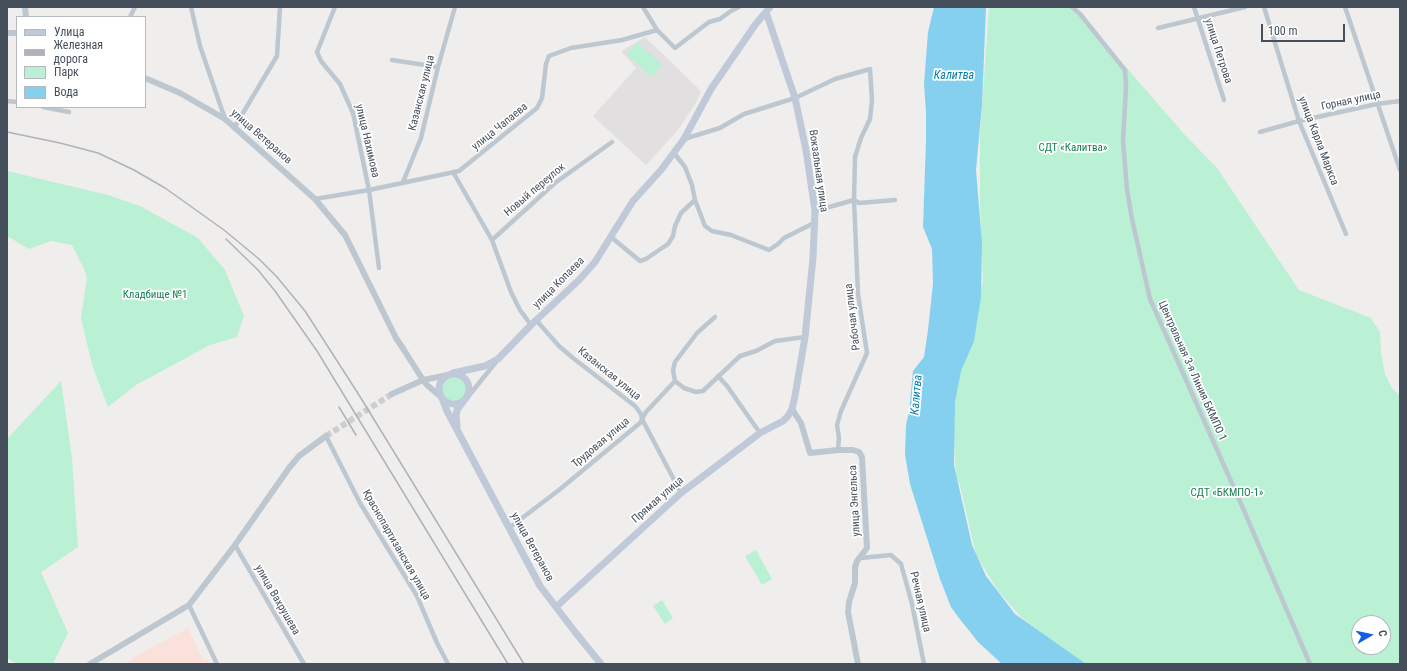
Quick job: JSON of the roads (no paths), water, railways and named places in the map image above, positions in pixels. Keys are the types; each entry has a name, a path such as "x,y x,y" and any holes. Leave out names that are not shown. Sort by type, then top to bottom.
{"main road":[{"name":"Вокзальная улица","path":"766,9 795,98 806,150 815,212 813,258 806,336 792,409 788,416 783,420"},
{"name":"улица Копаева","path":"451,374 485,366 498,359 534,322 579,280 595,262 633,201 661,170 684,139 711,89 766,9"},
{"path":"458,432 456,415 457,410 465,399 469,393 469,384 463,376 451,374 442,380 440,383 439,392 441,397 448,403 456,404 465,399"},
{"name":"улица Ветеранов","path":"441,397 540,586 601,664"},
{"name":"Прямая улица","path":"556,607 681,493 760,433 783,420"}],"street":[{"path":"130,16 135,7"},
{"path":"191,7 200,46 225,119"},
{"path":"234,128 277,56 280,7"},
{"name":"улица Нахимова","path":"335,7 317,52 340,84 351,106 369,190 379,268"},
{"name":"Казанская улица","path":"403,182 421,138 438,67 455,7"},
{"path":"643,7 657,30 675,48 709,22 720,19 739,7"},
{"name":"Центральная 3-я Линия БКМПО 1","path":"1072,7 1080,14 1125,70 1126,87 1124,140 1127,190 1150,299 1310,664"},
{"name":"улица Петрова","path":"1194,7 1224,100"},
{"path":"1158,28 1245,7"},
{"name":"улица Карла Маркса","path":"1264,7 1299,121 1346,234"},
{"path":"1345,7 1400,170"},
{"name":"улица Чапаева","path":"315,199 369,190 459,171 537,108 542,98 546,64 550,56 571,48 622,40 657,30"},
{"path":"392,60 438,67"},
{"name":"Рабочая улица","path":"795,98 835,79 870,69 872,100 870,119 861,138 856,157 854,200 858,294 867,353 837,425 839,438 838,450"},
{"name":"улица Ветеранов","path":"146,78 180,93 225,119 315,199 345,235 396,338 423,380 441,397"},
{"path":"684,139 720,128 744,114 795,98"},
{"name":"Горная улица","path":"1260,132 1299,121 1378,104 1400,101"},
{"path":"48,108 69,112"},
{"name":"Новый переулок","path":"492,240 555,183 612,142"},
{"path":"674,153 685,167 705,226 712,232 731,235 769,250 775,247 784,238 814,223"},
{"name":"Казанская улица","path":"454,172 492,240 511,292 520,310 573,358 635,406 641,414 642,419 681,493"},
{"path":"611,237 640,261 646,259 668,244 673,236 675,226 681,213 695,200"},
{"path":"815,212 854,200 859,203 895,200"},
{"path":"716,317 697,333 675,362 673,370 675,381 684,388 696,392 703,391 740,356 756,351 775,341 806,336"},
{"path":"465,399 498,359"},
{"path":"392,394 423,380 451,374"},
{"path":"718,376 727,386 760,433"},
{"name":"Трудовая улица","path":"509,528 559,490 640,423 646,412 675,381"},
{"name":"улица Энгельса","path":"792,409 801,423 810,453 853,450 859,452 862,457 868,548 855,567 855,583 849,602 848,612 858,664"},
{"path":"90,664 189,605 289,468 299,456 326,436"},
{"name":"Краснопартизанская улица","path":"326,436 360,503 417,596 437,643 448,664"},
{"name":"улица Вахрушева","path":"235,544 304,664"},
{"name":"Речная улица","path":"861,558 891,554 902,564 924,664"},
{"path":"189,605 217,664"}],"water":[{"name":"Калитва","path":"934,7 986,7 982,105 976,170 982,244 981,297 974,341 961,371 955,402 954,465 972,545 986,576 1015,614 1086,664 1002,664 978,642 951,607 940,579 910,484 905,455 906,425 909,412 913,371 924,357 933,284 932,249 923,227 926,140 924,84 928,32"}],"tunnel":[{"path":"326,436 392,394"}],"railway":[{"path":"7,132 98,153 134,170 165,188 224,230 259,259 277,277 305,311 359,395 524,664"},
{"path":"226,239 258,270 275,291 317,351 508,664"},
{"path":"339,407 356,435"}],"park label":[{"name":"СДТ «Калитва»","path":"1073,148"},
{"name":"Кладбище №1","path":"155,295"},
{"name":"СДТ «БКМПО-1»","path":"1227,493"}]}
